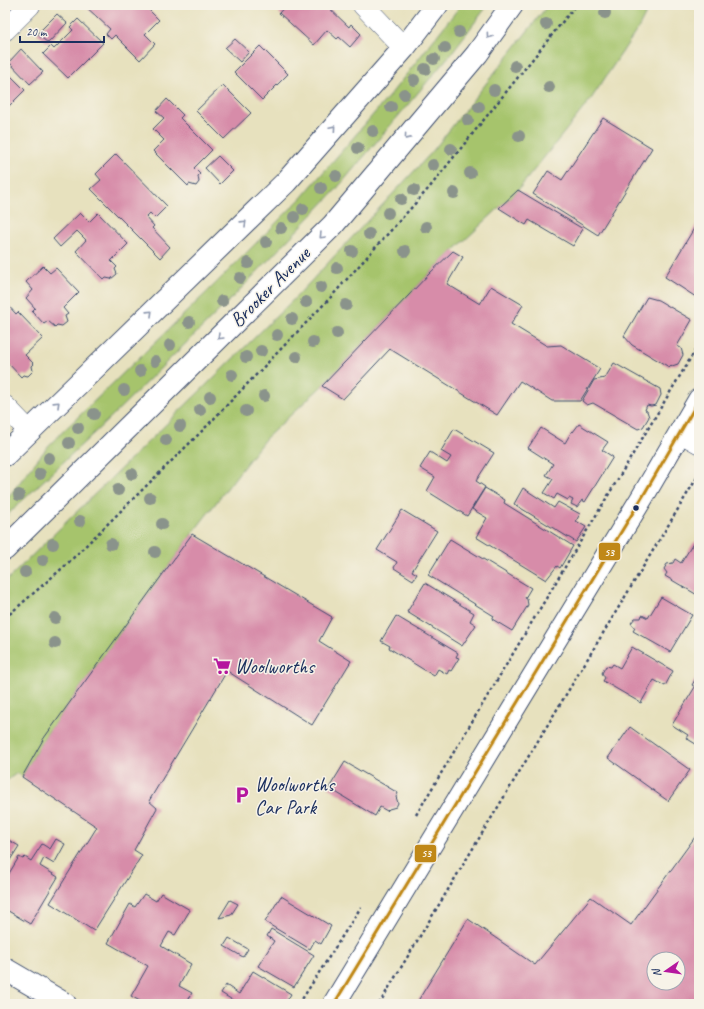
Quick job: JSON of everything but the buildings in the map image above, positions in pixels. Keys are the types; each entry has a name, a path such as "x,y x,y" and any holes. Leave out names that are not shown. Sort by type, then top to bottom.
{"main road":[{"path":"5,455 286,182 404,48 437,5"},
{"name":"Brooker Avenue","path":"5,549 333,225 477,54 512,5"},
{"path":"334,1004 639,502 699,400"},
{"path":"5,969 65,1004"}],"street":[{"path":"5,30 30,5"},
{"path":"363,5 404,48"},
{"path":"5,406 29,431"},
{"path":"680,432 699,443"}],"path":[{"path":"5,618 66,565 202,431 330,298 429,188 576,5"},
{"path":"413,821 699,344"},
{"path":"379,1004 698,476"},
{"path":"300,1004 361,906"}],"green space":[{"path":"461,5 488,5 450,55 334,192 233,297 110,418 5,517 5,501 49,445 207,292 302,197 390,95"},
{"path":"548,5 650,5 639,27 591,99 518,190 430,273 322,386 265,439 192,534 44,738 22,777 17,773 5,782 5,582 297,296 432,152"}],"transit line":[{"name":"53","path":"334,1004 643,496 699,400"}],"place":[{"name":"Woolworths","path":"222,666"},
{"name":"Woolworths Car Park","path":"242,795"}]}
